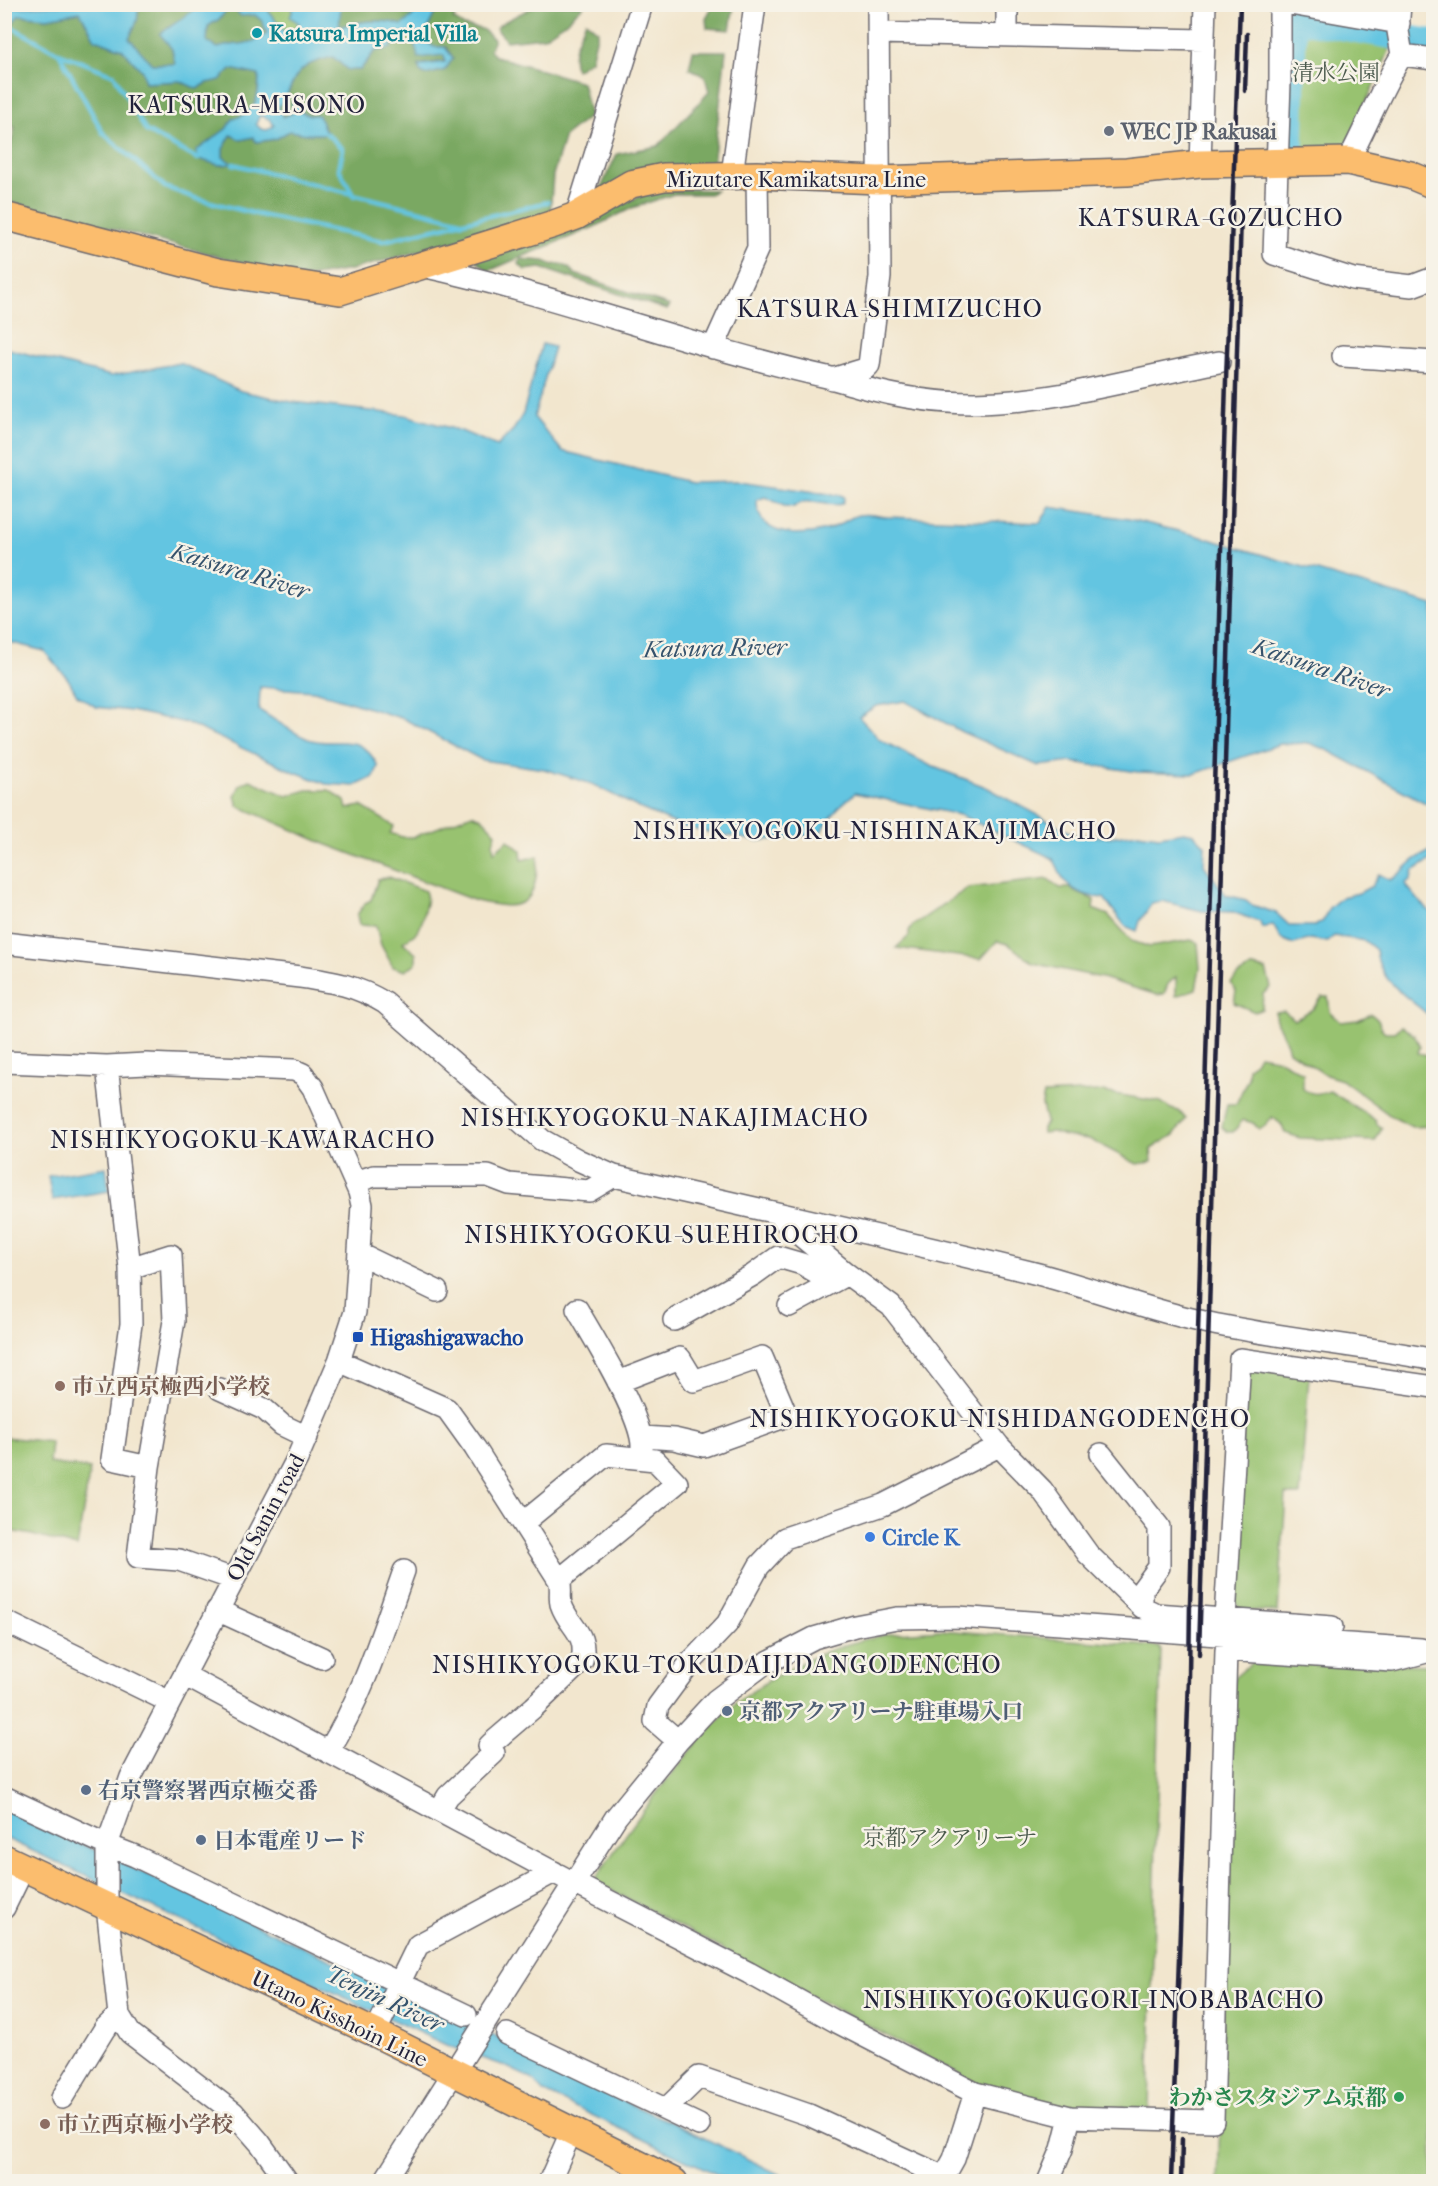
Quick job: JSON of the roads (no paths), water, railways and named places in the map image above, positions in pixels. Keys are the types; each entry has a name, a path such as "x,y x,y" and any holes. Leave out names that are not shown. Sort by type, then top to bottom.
{"main road":[{"name":"Mizutare Kamikatsura Line","path":"4,216 218,272 340,291 576,216 631,184 664,177 744,175 878,180 1127,172 1200,164 1348,161 1410,175 1434,185"},
{"name":"Utano Kisshoin Line","path":"14,1862 107,1900 378,2026 457,2066 572,2130 674,2181"}],"street":[{"path":"576,216 642,4"},
{"path":"713,348 758,248 744,175 755,4"},
{"path":"832,379 865,369 868,365 880,277 878,4"},
{"path":"1007,4 1008,35"},
{"path":"1200,164 1205,4"},
{"path":"1280,4 1280,83 1274,254 1353,279 1412,286 1428,280 1434,282"},
{"path":"1290,4 1400,32 1434,59"},
{"path":"1348,161 1365,131 1392,72 1400,32"},
{"path":"878,33 1204,40"},
{"path":"421,266 479,278 763,363 863,388 923,399 973,403 1042,398 1076,393 1219,362"},
{"path":"1343,356 1434,362"},
{"path":"4,943 346,984 370,994 385,1004 542,1140 614,1176 1031,1273 1168,1314 1208,1323 1268,1335 1335,1342 1434,1360"},
{"name":"Old Sanin road","path":"4,1062 106,1066 146,1064 294,1070 303,1074 313,1088 355,1182 362,1205 355,1312 339,1361 297,1459 131,1777 107,1847 107,1900 119,2015"},
{"path":"106,1066 130,1268 131,1324 112,1459 149,1467"},
{"path":"355,1182 374,1176 488,1176 509,1184 589,1191 614,1176"},
{"path":"778,1214 840,1278"},
{"path":"360,1254 437,1291"},
{"path":"130,1268 171,1255 174,1321 149,1467 138,1557 179,1560 233,1579"},
{"path":"674,1320 753,1275 778,1257 840,1278 891,1306 999,1446 1042,1490 1088,1554 1142,1607 1156,1614 1396,1632 1434,1650"},
{"path":"789,1306 840,1278"},
{"path":"578,1309 618,1382 643,1437 642,1459"},
{"path":"618,1382 680,1358 694,1382 762,1357 786,1416 704,1446 674,1439 643,1437"},
{"path":"1225,1619 1240,1359 1434,1387"},
{"path":"339,1361 447,1409 559,1580 561,1603 583,1639 582,1661 489,1746 494,1753 448,1796 439,1811"},
{"path":"220,1389 264,1409 282,1425 307,1437"},
{"path":"678,1741 655,1721 658,1706 689,1664 727,1624 759,1566 786,1538 883,1505 999,1446"},
{"path":"1101,1454 1159,1527 1159,1567 1142,1590 1142,1607"},
{"path":"523,1523 606,1455 655,1460 677,1483 559,1580"},
{"path":"328,1752 345,1725 365,1681 404,1570"},
{"path":"217,1610 322,1658"},
{"path":"384,2181 457,2066 475,2020 574,1883 616,1817 678,1741 716,1700 735,1683 764,1664 814,1638 855,1626 897,1618 957,1617 1434,1650"},
{"path":"4,1621 170,1702"},
{"path":"184,1675 975,2093 1070,2117 1213,2121 1226,1650 1392,1661 1434,1650"},
{"path":"4,1797 107,1847 135,1856 397,1985 475,2020"},
{"path":"4,1908 14,1862"},
{"path":"378,2026 418,1945 554,1872"},
{"path":"62,2098 105,2028 119,2015 130,2033 233,2112 260,2142 288,2181"},
{"path":"507,2034 699,2125"},
{"path":"666,2109 699,2077 809,2115 944,2177 954,2159 975,2093"},
{"path":"1048,2181 1062,2149 1070,2117"},
{"path":"549,2181 572,2130"}],"water":[{"path":"57,5 139,5 137,21 129,38 152,64 175,64 172,49 160,34 201,5 268,5 269,12 284,31 296,29 299,23 290,17 294,5 340,5 339,27 371,21 402,25 413,16 414,11 429,5 444,5 434,16 425,41 434,47 445,47 453,58 445,70 425,75 420,72 419,65 445,62 444,55 418,58 413,34 393,33 391,48 375,51 360,70 348,70 333,57 310,64 296,76 278,107 283,117 293,113 292,102 298,101 300,111 308,115 318,115 327,134 289,131 276,139 256,142 253,137 241,140 231,135 223,149 223,157 233,164 219,165 198,159 196,151 226,129 233,119 252,108 257,97 259,75 231,69 220,80 207,83 197,89 180,81 145,83 143,72 122,49 95,39 80,12 47,18 19,15 10,26 5,25 5,8","holes":["231,6 241,16 255,15 262,21 267,33 250,42 218,48 207,42 208,26 218,20","260,115 269,119 274,125 267,130 261,129 256,124"]},
{"name":"Katsura River","path":"542,344 554,347 534,417 562,451 689,482 739,481 843,496 842,504 805,502 794,507 784,506 765,497 757,500 759,513 765,523 785,533 823,531 855,516 866,514 887,517 1040,523 1050,507 1129,519 1195,535 1433,605 1433,807 1329,751 1309,743 1280,744 1194,774 1138,772 1071,762 1039,766 962,732 905,701 876,706 859,717 880,740 931,766 986,787 1075,835 1109,837 1138,833 1159,836 1184,832 1194,834 1205,845 1204,865 1226,895 1246,900 1252,905 1276,913 1290,926 1315,926 1323,921 1329,908 1342,897 1359,893 1372,886 1379,874 1390,880 1394,878 1433,847 1432,859 1413,871 1411,879 1405,884 1426,909 1433,913 1433,1019 1389,981 1378,962 1376,950 1365,941 1334,936 1327,942 1311,939 1294,944 1281,939 1273,925 1262,928 1260,922 1233,912 1202,911 1162,901 1152,903 1140,921 1137,931 1125,926 1104,898 1082,894 1072,888 1062,878 1052,858 960,815 855,793 838,808 819,834 757,841 686,828 639,808 592,784 544,769 482,760 404,719 314,691 260,687 259,710 308,739 355,743 370,754 378,766 374,777 355,786 326,784 187,723 131,711 96,707 77,695 68,679 44,651 5,641 5,348 111,376 180,363 241,391 292,402 405,415 461,431 497,446 514,429 523,414"},
{"path":"106,1167 109,1191 52,1200 48,1176"},
{"name":"Tenjin River","path":"4,1808 509,2043 562,2074 675,2124 793,2181 731,2181 545,2093 532,2079 505,2066 446,2045 5,1838"}],"waterway":[{"path":"1290,149 1293,23 1297,19 1434,43"},
{"path":"10,26 59,53 103,133 165,187 195,198 260,215 383,241 548,202"},
{"path":"59,53 114,75 146,131 198,159"},
{"path":"327,134 343,149 339,169 354,196"},
{"path":"233,164 461,221"}],"railway":[{"path":"1171,2182 1189,1678 1226,380 1240,4"},
{"path":"1245,91 1247,34"},
{"path":"1199,1654 1241,214"},
{"path":"1181,2182 1182,2139"}],"place":[{"name":"Katsura Imperial Villa","path":"257,33"},
{"name":"WEC JP Rakusai","path":"1109,131"},
{"name":"Higashigawacho","path":"358,1337"},
{"name":"市立西京極西小学校","path":"60,1386"},
{"name":"Circle K","path":"870,1537"},
{"name":"京都アクアリーナ駐車場入口","path":"727,1711"},
{"name":"右京警察署西京極交番","path":"86,1790"},
{"name":"日本電産リード","path":"201,1840"},
{"name":"わかさスタジアム京都","path":"1399,2097"},
{"name":"市立西京極小学校","path":"45,2124"}],"district":[{"name":"KATSURA-MISONO","path":"247,105"},
{"name":"KATSURA-GOZUCHO","path":"1211,218"},
{"name":"KATSURA-SHIMIZUCHO","path":"890,309"},
{"name":"NISHIKYOGOKU-NISHINAKAJIMACHO","path":"875,831"},
{"name":"NISHIKYOGOKU-NAKAJIMACHO","path":"665,1118"},
{"name":"NISHIKYOGOKU-KAWARACHO","path":"243,1140"},
{"name":"NISHIKYOGOKU-SUEHIROCHO","path":"662,1235"},
{"name":"NISHIKYOGOKU-NISHIDANGODENCHO","path":"1000,1419"},
{"name":"NISHIKYOGOKU-TOKUDAIJIDANGODENCHO","path":"717,1665"},
{"name":"NISHIKYOGOKUGORI-INOBABACHO","path":"1094,2000"}],"park label":[{"name":"清水公園","path":"1336,72"},
{"name":"京都アクアリーナ","path":"950,1837"}]}
